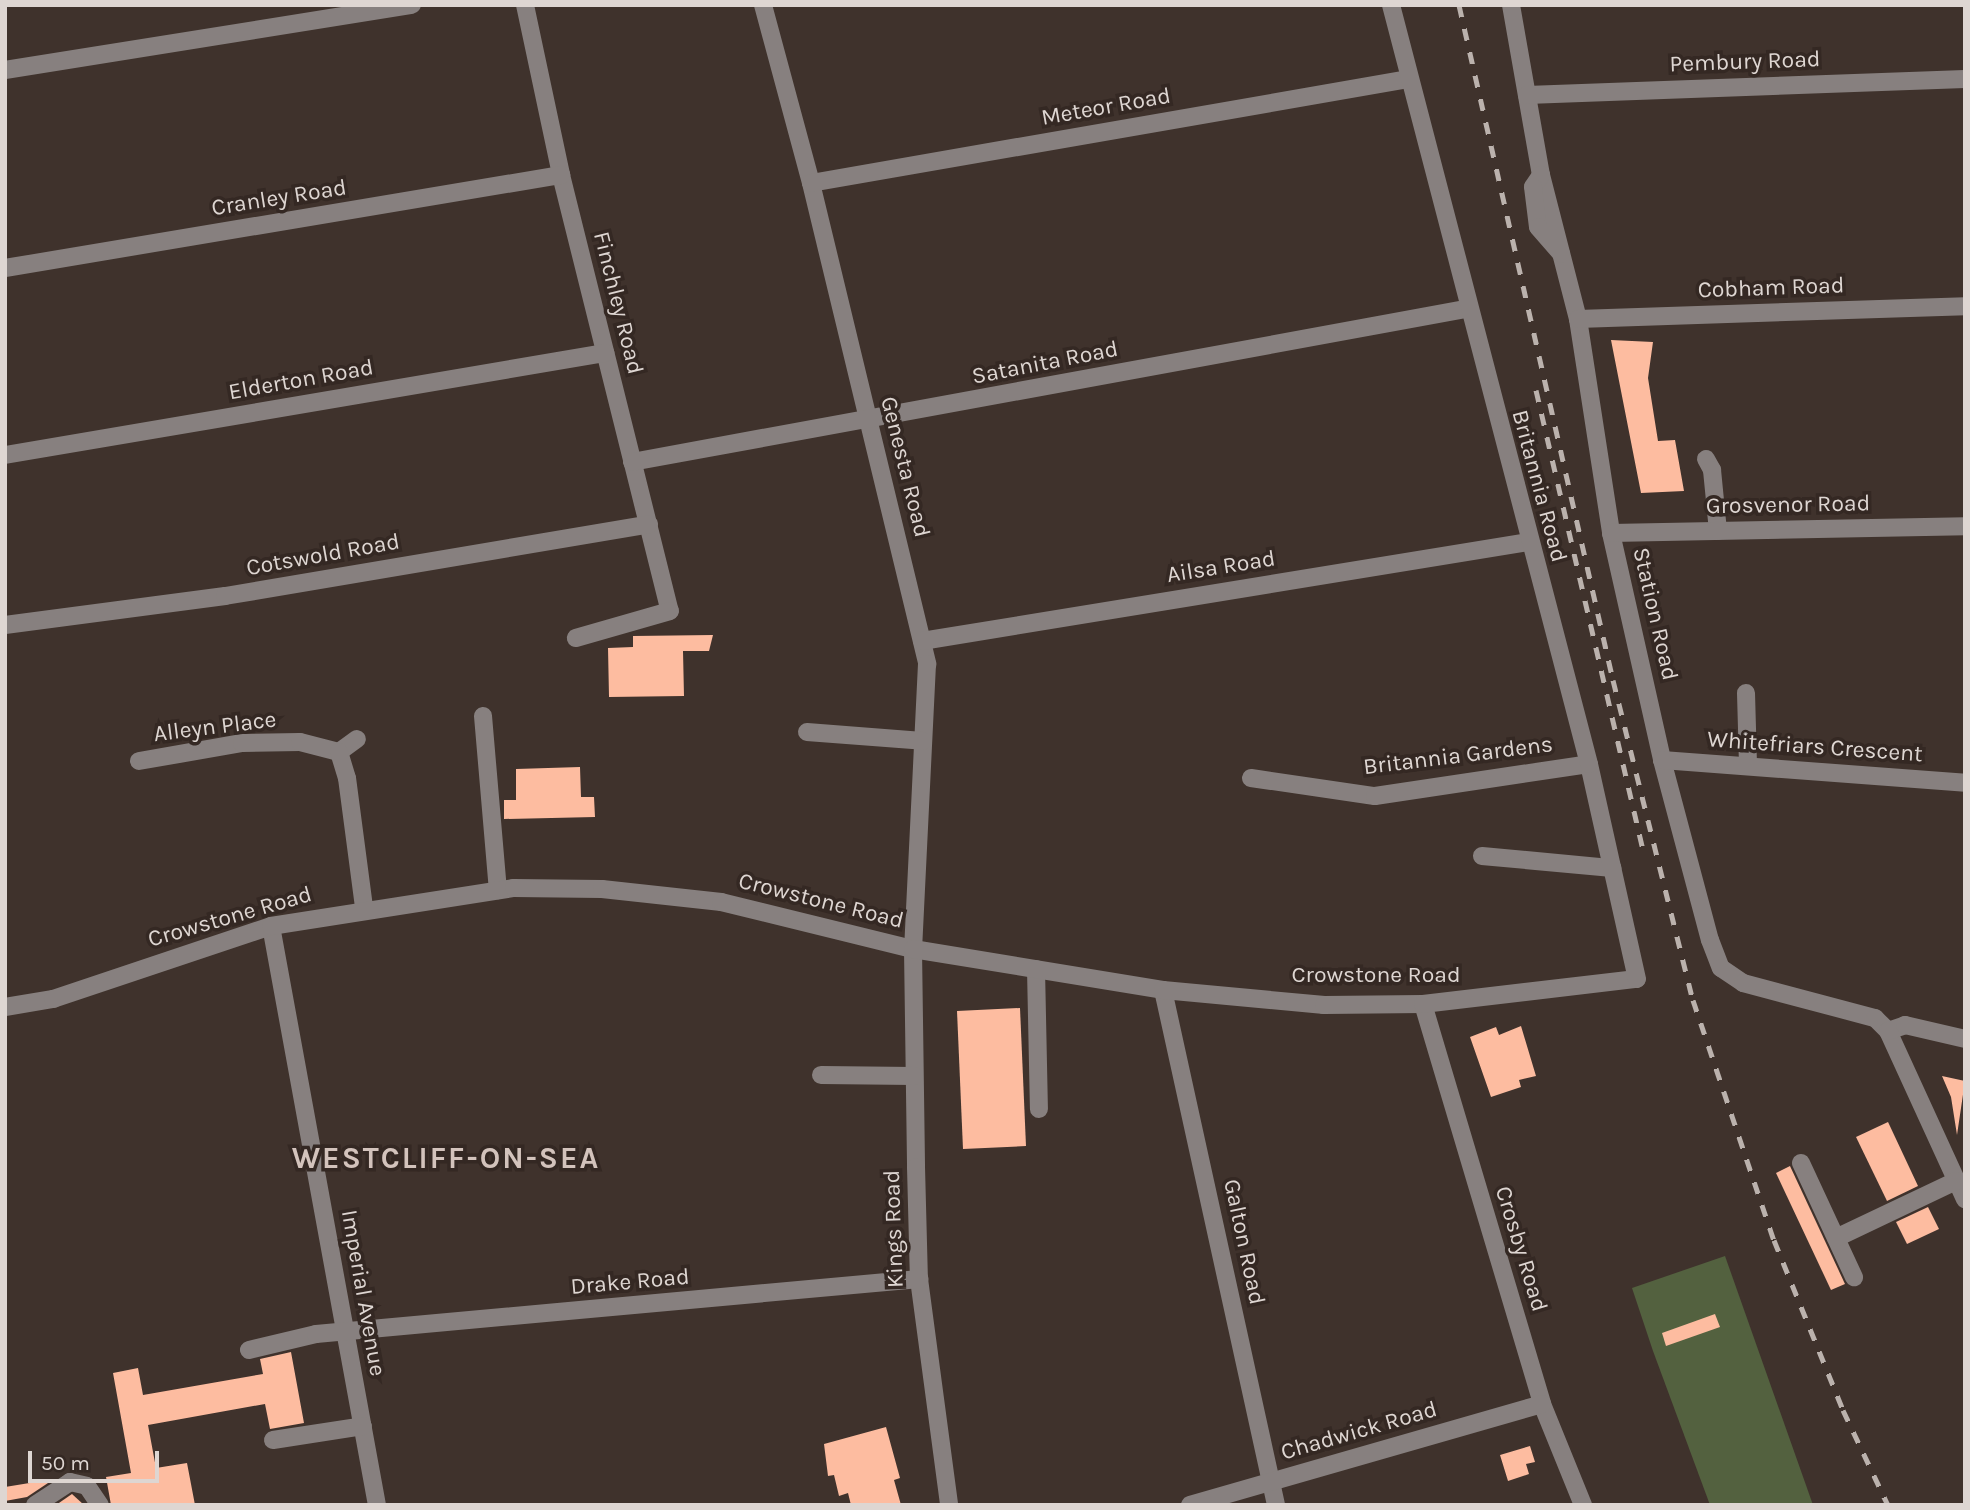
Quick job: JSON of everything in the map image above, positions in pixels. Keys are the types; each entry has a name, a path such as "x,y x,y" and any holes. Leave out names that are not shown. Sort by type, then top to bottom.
{"street":[{"path":"5,70 386,7 412,5"},
{"name":"Finchley Road","path":"525,5 561,175 670,611 576,638"},
{"name":"Genesta Road","path":"763,5 811,183 927,664 913,948"},
{"name":"Britannia Road","path":"1391,5 1466,309 1589,764 1637,979"},
{"name":"Station Road","path":"1511,5 1541,175 1578,319 1611,533 1662,760 1710,940 1721,968 1732,976 1875,1018 1888,1031"},
{"name":"Meteor Road","path":"811,183 1409,79"},
{"name":"Pembury Road","path":"1527,95 1965,79"},
{"name":"Cranley Road","path":"5,268 561,175"},
{"name":"Cobham Road","path":"1578,319 1965,306"},
{"name":"Satanita Road","path":"632,462 1466,309"},
{"name":"Elderton Road","path":"5,455 605,353"},
{"path":"1706,459 1712,470 1718,531"},
{"name":"Cotswold Road","path":"5,625 225,596 649,524"},
{"name":"Grosvenor Road","path":"1611,533 1965,526"},
{"name":"Ailsa Road","path":"922,641 1528,542"},
{"path":"1746,693 1748,766"},
{"path":"483,716 498,890"},
{"path":"807,732 923,741"},
{"path":"357,738 339,752 346,778 364,908"},
{"name":"Alleyn Place","path":"139,761 242,743 300,742 339,752"},
{"name":"Whitefriars Crescent","path":"1662,760 1965,783"},
{"name":"Britannia Gardens","path":"1251,778 1375,796 1589,764"},
{"path":"1482,856 1612,868"},
{"name":"Crowstone Road","path":"5,1007 53,999 271,926 364,908 498,890 602,889 721,902 913,948 1035,969 1163,989 1324,1004 1423,1004 1637,979"},
{"name":"Imperial Avenue","path":"271,926 377,1505"},
{"name":"Kings Road","path":"913,948 919,1279 949,1505"},
{"path":"1035,969 1039,1110"},
{"name":"Galton Road","path":"1163,989 1276,1505"},
{"name":"Crosby Road","path":"1423,1004 1542,1404 1583,1505"},
{"path":"1965,1039 1905,1025 1888,1031 1965,1199"},
{"path":"821,1075 914,1076"},
{"path":"1801,1163 1854,1277"},
{"path":"1836,1238 1956,1181"},
{"name":"Drake Road","path":"249,1350 316,1334 919,1279"},
{"name":"Chadwick Road","path":"1190,1505 1542,1404"},
{"path":"274,1440 363,1426"},
{"path":"35,1505 70,1482 87,1486 100,1505"}],"green space":[{"path":"1725,1256 1813,1505 1710,1505 1653,1351 1632,1288"}],"building":[{"path":"1611,340 1653,342 1648,378 1658,441 1675,440 1684,491 1641,493"},
{"path":"713,635 709,651 683,651 684,696 609,697 608,648 633,647 633,636"},
{"path":"580,767 581,797 594,797 595,817 504,819 504,800 516,800 516,769"},
{"path":"1020,1008 1026,1146 963,1149 957,1011"},
{"path":"1521,1026 1536,1076 1519,1080 1521,1087 1491,1097 1470,1037 1496,1027 1499,1035"},
{"path":"1942,1076 1965,1081 1957,1135 1951,1097"},
{"path":"1888,1122 1918,1186 1887,1201 1856,1137"},
{"path":"1790,1166 1845,1284 1831,1290 1776,1173"},
{"path":"1928,1207 1939,1229 1907,1244 1896,1222"},
{"path":"1715,1314 1720,1327 1666,1346 1662,1333"},
{"path":"291,1352 304,1423 270,1429 265,1404 148,1425 156,1468 187,1463 195,1505 111,1505 106,1477 131,1473 113,1373 138,1368 143,1395 263,1374 260,1359"},
{"path":"886,1427 900,1478 894,1480 901,1505 851,1505 848,1493 839,1496 834,1475 828,1476 824,1444"},
{"path":"1530,1446 1535,1462 1526,1464 1529,1474 1508,1481 1500,1455"},
{"path":"54,1479 27,1497 5,1501 5,1487"},
{"path":"72,1494 84,1505 56,1505"}],"railway":[{"path":"1459,5 1613,680 1693,1000 1774,1240 1843,1410 1888,1505"},
{"path":"1536,390 1643,850"}],"district":[{"name":"WESTCLIFF-ON-SEA","path":"446,1158"}]}
